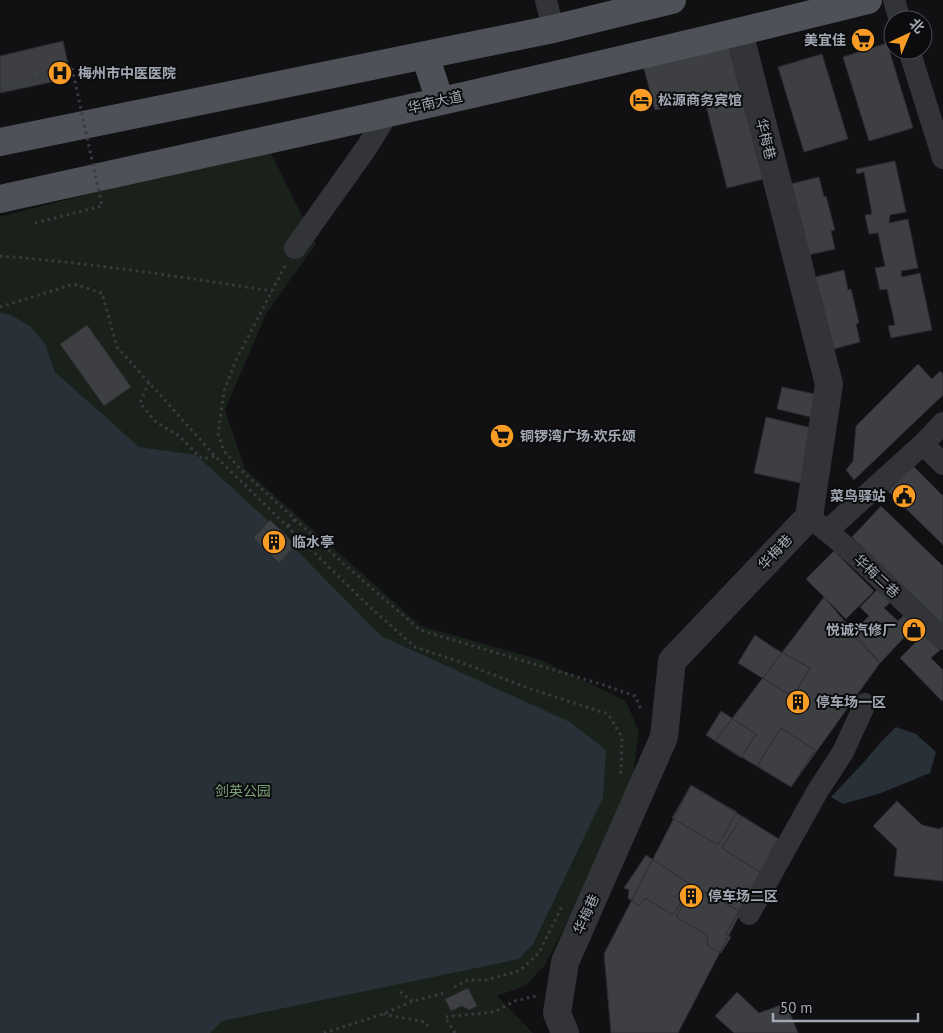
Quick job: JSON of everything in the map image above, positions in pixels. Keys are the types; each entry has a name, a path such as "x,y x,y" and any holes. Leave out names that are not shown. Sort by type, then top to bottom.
{"main road":[{"path":"0,142 553,29 672,0"},
{"name":"华南大道","path":"0,199 388,113 739,32 868,0"},
{"path":"425,55 440,101"}],"street":[{"path":"546,0 553,29"},
{"name":"华梅巷","path":"565,1033 557,1013 565,962 664,737 672,661 818,524 829,384 739,32"},
{"path":"912,60 943,158"},
{"path":"295,248 368,147 388,113"},
{"path":"818,524 923,444 943,423"},
{"path":"923,444 943,464"},
{"name":"华梅二巷","path":"818,524 862,561 943,639"},
{"path":"749,914 817,792 843,752 864,704"}],"path":[{"path":"1,89 72,68 102,206 35,223"},
{"path":"295,248 236,360 224,391 218,434 224,451 241,470 420,630 604,684 635,696 643,714"},
{"path":"0,256 48,259 161,273 272,291"},
{"path":"0,307 74,284 102,293 117,347 215,456 372,610 415,647 528,688 608,714 622,737 619,778"},
{"path":"149,382 140,403 156,422 179,436 202,459 215,456"},
{"path":"288,526 296,519"},
{"path":"454,988 468,980 486,980 519,971 539,953 566,899"},
{"path":"455,1033 445,1017 494,1012 515,1001 535,996 540,990"},
{"path":"400,992 413,1001"},
{"path":"324,1033 383,1014 413,1001 445,993"},
{"path":"383,1014 425,1022 428,1026"}],"green space":[{"name":"剑英公园","path":"268,147 316,244 267,312 225,410 245,469 421,626 541,660 626,701 639,732 630,798 545,965 525,986 497,996 533,1033 0,1033 0,217"}],"shaded area":[{"name":"剑英公园","path":"0,313 11,315 31,327 45,344 55,372 139,447 196,455 263,516 381,636 570,722 606,750 603,798 533,944 519,959 222,1021 210,1033 0,1033"},
{"path":"896,727 916,734 936,752 930,773 881,793 843,804 831,797 880,743"}],"building":[{"path":"63,41 71,78 0,93 0,56"},
{"path":"735,43 768,178 727,188 704,98 655,110 643,65"},
{"path":"883,44 883,60 892,60 913,128 869,141 843,57"},
{"path":"822,54 848,139 804,152 778,67"},
{"path":"895,161 906,212 890,215 889,223 908,219 918,268 901,271 902,277 920,273 932,330 891,338 888,326 895,325 887,289 880,290 875,268 885,266 878,233 869,234 865,215 872,214 864,172 857,174 856,169"},
{"path":"819,177 835,230 831,231 835,249 809,255 790,184"},
{"path":"844,270 848,290 851,289 859,323 856,324 860,342 834,349 815,277"},
{"path":"87,325 131,387 104,406 60,344"},
{"path":"918,364 932,379 940,371 943,374 943,395 854,480 846,470 853,461 856,426"},
{"path":"782,387 829,397 809,485 754,473 766,417 816,429 819,419 777,409"},
{"path":"913,466 943,496 943,545 888,491"},
{"path":"881,506 943,566 943,625 852,537"},
{"name":"临水亭","path":"270,520 296,545 279,563 253,538"},
{"path":"834,551 874,591 846,619 806,579"},
{"path":"880,587 893,600 884,608 898,621 906,613 917,624 880,663 851,634 869,616 860,607"},
{"name":"停车场一区","path":"824,597 880,663 791,787 715,741"},
{"path":"924,634 940,650 931,658 943,670 942,701 900,658"},
{"path":"755,635 810,668 793,697 738,663"},
{"path":"721,711 756,734 741,758 706,735"},
{"path":"781,728 815,750 791,787 757,766"},
{"path":"691,785 737,812 718,845 672,818"},
{"name":"停车场二区","path":"691,785 779,839 678,1033 611,1033 604,954"},
{"path":"897,801 922,825 939,829 943,827 943,881 894,876 897,849 873,826"},
{"path":"742,816 779,839 770,852 776,856 764,875 722,848"},
{"path":"646,855 691,885 673,915 645,898 639,906 628,898 629,890 624,888"},
{"path":"694,886 739,911 726,934 731,937 721,953 708,946 707,935 676,917"},
{"path":"468,988 477,1006 469,1010 462,1006 451,1011 445,999"},
{"path":"737,992 759,1013 786,1003 798,1033 734,1033 715,1016"}],"place":[{"name":"美宜佳","path":"863,40"},
{"name":"梅州市中医医院","path":"60,73"},
{"name":"松源商务宾馆","path":"641,100"},
{"name":"铜锣湾广场·欢乐颂","path":"502,436"},
{"name":"菜鸟驿站","path":"904,496"},
{"name":"临水亭","path":"274,542"},
{"name":"悦诚汽修厂","path":"914,630"},
{"name":"停车场一区","path":"798,702"},
{"name":"停车场二区","path":"691,896"}]}
